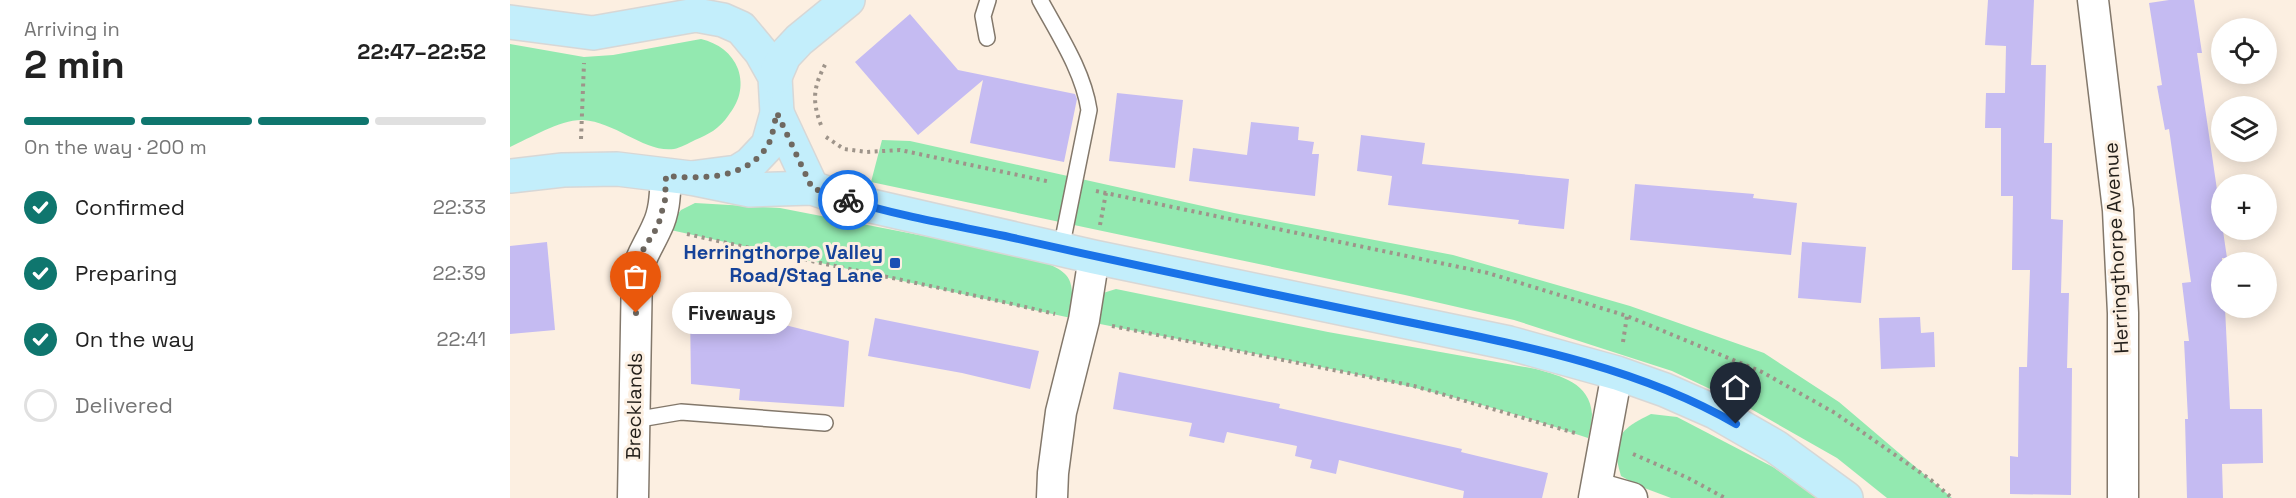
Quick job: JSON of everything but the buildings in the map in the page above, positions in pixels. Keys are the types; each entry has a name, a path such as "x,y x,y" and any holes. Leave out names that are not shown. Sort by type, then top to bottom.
{"main road":[{"path":"510,22 593,33 696,15 740,0"},
{"path":"678,177 737,172 750,164 768,145 777,113 775,77 784,56 814,27 848,0"},
{"path":"696,15 723,20 741,28 760,52 775,77"},
{"path":"777,113 812,188"},
{"path":"510,176 581,170 617,170 678,177 750,190 812,188 854,202 1094,257 1509,343 1617,373 1665,390 1715,412 1776,447 1846,498"}],"street":[{"name":"Herringthorpe Avenue","path":"2093,0 2118,222 2123,314 2123,498"},
{"name":"Brecklands","path":"633,498 637,270 643,250 658,226 665,200 678,177"},
{"path":"1052,498 1061,412 1084,320 1094,257"},
{"path":"1617,373 1595,493 1632,498"}],"lane":[{"path":"987,38 983,16 988,0"},
{"path":"1040,0 1076,67 1087,96 1089,111 1061,249"},
{"path":"634,420 681,412 825,423"}],"path":[{"path":"814,27 834,48 818,77 813,98 826,139 844,149 867,152 900,150 1488,273 1627,316 1762,372 1836,413 1931,480 1952,498"},
{"path":"581,170 584,57 593,33"},
{"path":"658,226 826,265 1084,320 1414,386 1549,424 1653,461 1725,498"}],"green space":[{"path":"701,39 719,46 728,54 738,69 741,82 738,100 732,111 709,133 679,148 663,149 641,142 607,126 583,120 556,126 510,147 510,44 584,57 613,55"},
{"path":"882,140 910,141 1234,213 1453,255 1630,306 1764,353 1839,402 1952,498 1887,498 1837,458 1744,405 1672,371 1514,320 871,182"},
{"path":"695,203 780,208 1032,257 1055,267 1068,277 1072,292 1071,318 666,229 681,210"},
{"path":"1116,289 1328,332 1536,369 1573,382 1586,395 1592,414 1588,438 1528,418 1406,386 1282,359 1095,323 1103,293"},
{"path":"1651,414 1677,417 1773,467 1818,498 1671,498 1639,486 1621,476 1616,453 1617,445 1624,431"}],"way so far":[{"path":"636,313 637,270 643,250 658,226 665,200 666,176 691,178 737,172 750,164 768,145 777,113 790,146 812,188 848,200"}],"place":[{"name":"Herringthorpe Valley Road/Stag Lane","path":"895,263"},
{"name":"Fiveways","path":"636,313"}],"route":[{"path":"848,200 1094,257 1509,343 1617,373 1665,390 1736,424"}]}
